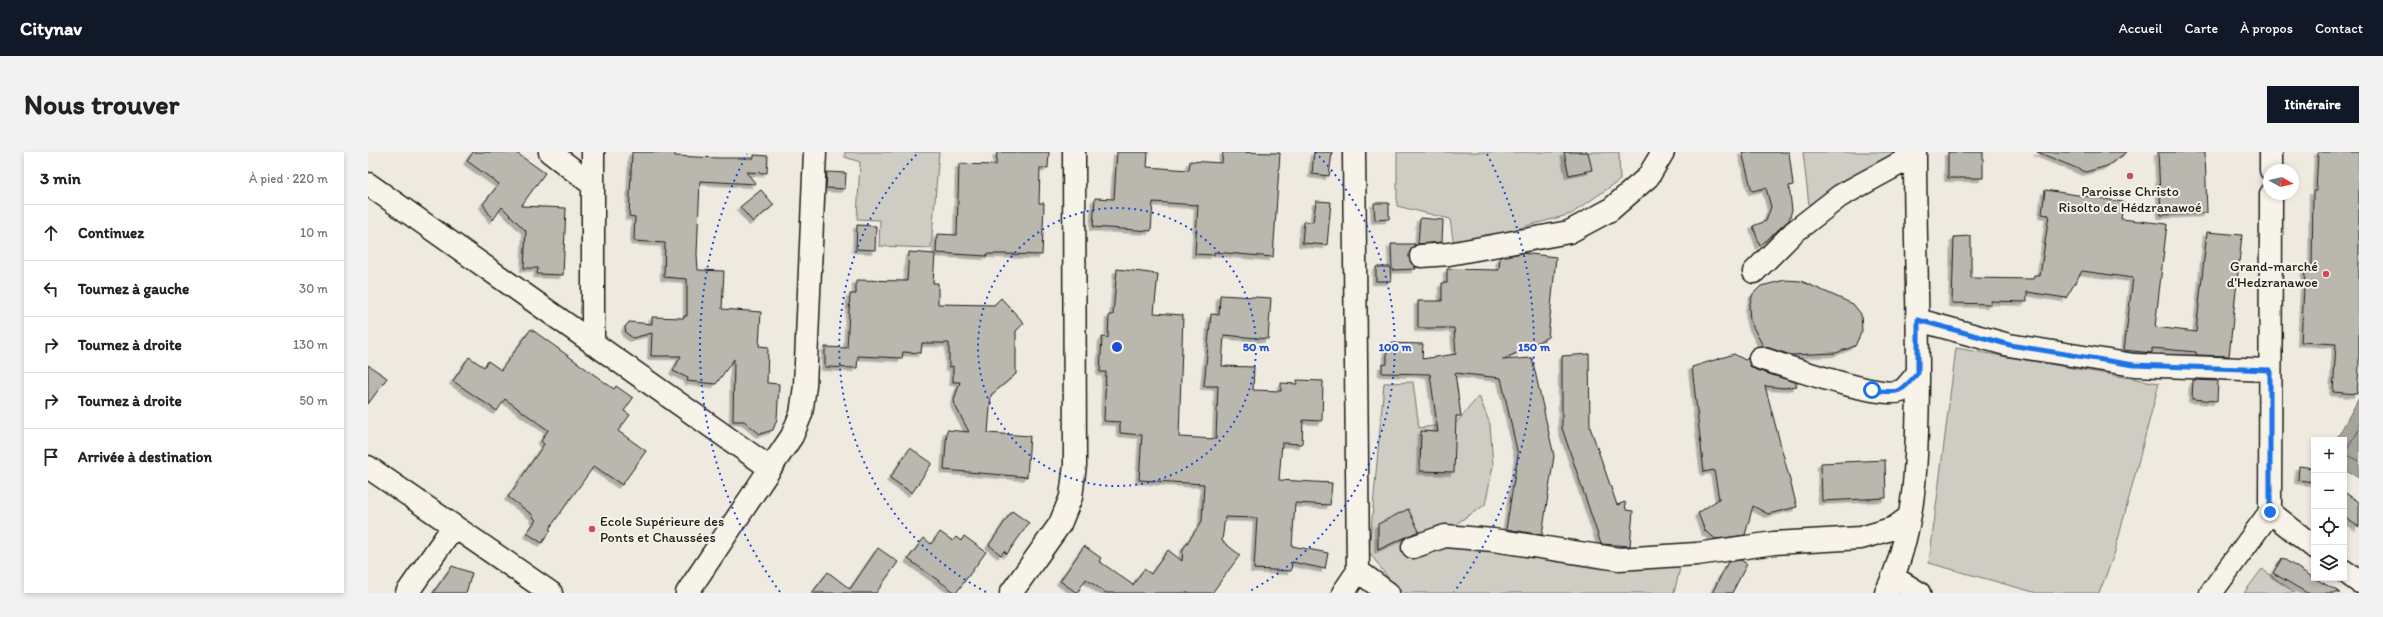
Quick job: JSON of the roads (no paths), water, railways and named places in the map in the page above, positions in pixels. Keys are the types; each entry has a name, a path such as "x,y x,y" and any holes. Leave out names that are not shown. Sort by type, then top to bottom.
{"street":[{"path":"550,152 593,186"},
{"path":"593,152 593,344"},
{"path":"687,593 792,436 801,414 805,386 814,152"},
{"path":"1011,593 1060,524 1071,497 1075,465 1074,152"},
{"path":"1343,593 1358,571 1354,152"},
{"path":"1421,256 1449,254 1569,232 1610,210 1648,177 1663,152"},
{"path":"2271,152 2271,164"},
{"path":"1754,272 1794,232 1840,196 1915,154 1918,320 1917,472 1904,545 1890,585 1919,593"},
{"path":"368,184 770,468"},
{"path":"2211,593 2270,512 2271,200"},
{"path":"1918,320 2010,345 2134,365 2270,370"},
{"path":"1760,358 1872,390 1892,392 1902,391 1918,373"},
{"path":"368,467 551,593"},
{"path":"2270,512 2311,545"},
{"path":"1413,547 1444,536 1492,540 1619,559 1697,554 1774,543 1861,538 1894,528 1909,517"},
{"path":"407,593 454,527"},
{"path":"1358,571 1388,593"},
{"path":"2347,573 2359,582"}],"water":[{"path":"2359,398 2359,478 2347,472 2347,437 2338,437"}],"place":[{"name":"Paroisse Christo Risolto de Hédzranawoé","path":"2130,176"},
{"name":"Grand-marché d'Hedzranawoe","path":"2326,274"},
{"name":"Ecole Supérieure des Ponts et Chaussées","path":"592,529"}]}
